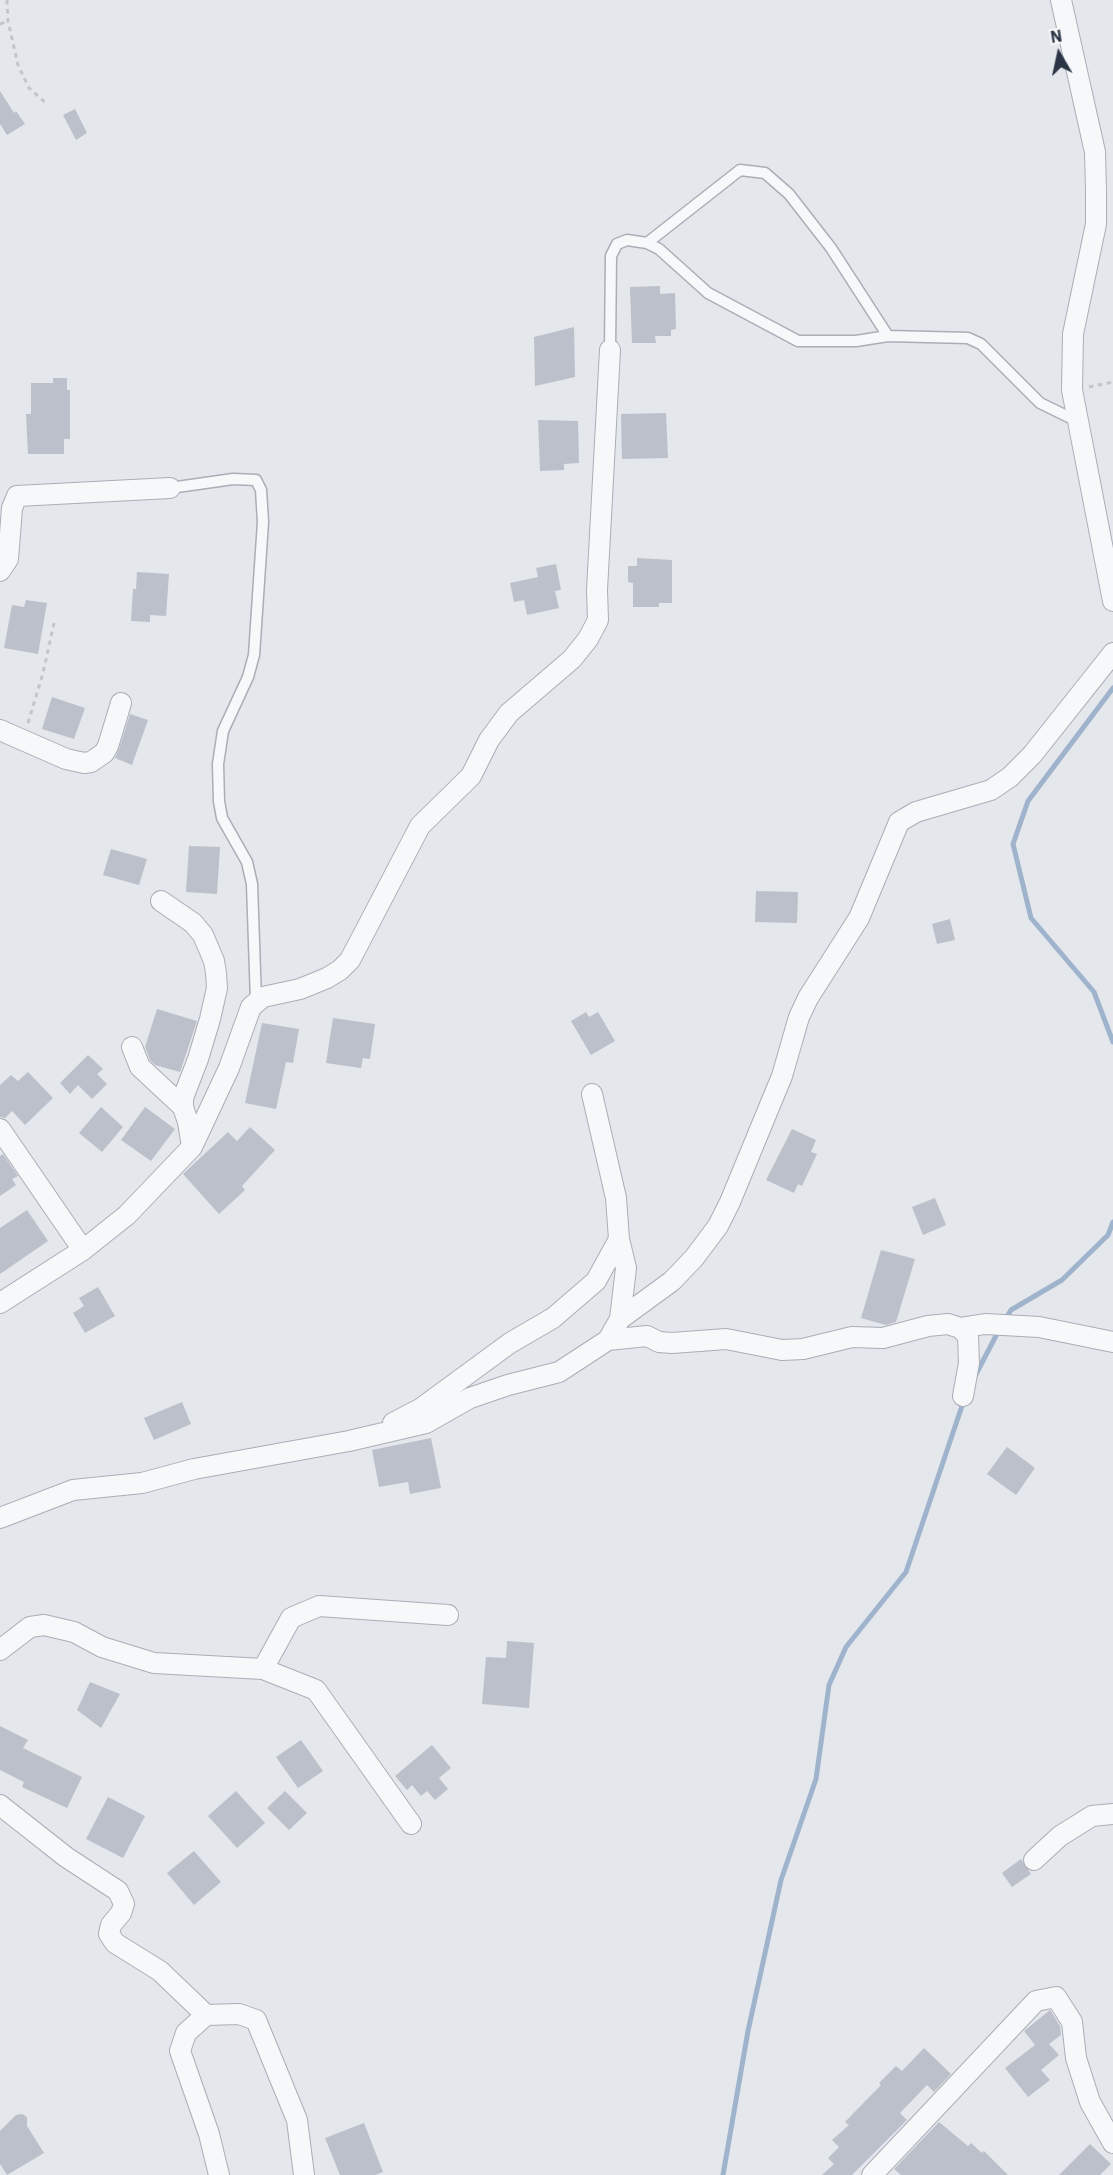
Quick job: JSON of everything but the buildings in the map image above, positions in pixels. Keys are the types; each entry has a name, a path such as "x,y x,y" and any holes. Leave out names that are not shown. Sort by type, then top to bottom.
{"street":[{"path":"1061,0 1095,152 1096,224 1074,334 1072,390 1112,588"},
{"path":"0,1303 83,1250 128,1215 192,1147 232,1062 247,1014 256,1001 314,984 340,970 350,960 420,826 471,776 489,740 509,712 572,659 588,639 598,620 597,590 610,350"},
{"path":"0,571 8,559 12,508 17,496 170,488"},
{"path":"620,1319 672,1281 694,1258 718,1226 782,1076 799,1017 808,998 855,925 899,822 916,812 991,790 1010,777 1032,755 1113,653"},
{"path":"0,730 66,759 84,763 91,762 104,753 108,746 121,703"},
{"path":"161,902 193,923 203,935 214,961 216,973 217,988 210,1019 186,1089 183,1107 192,1147"},
{"path":"132,1047 140,1067 183,1107"},
{"path":"0,1518 73,1490 142,1483 194,1468 249,1461 426,1423 470,1398 508,1385 559,1372 608,1340 620,1319 626,1268 619,1239 616,1198 592,1094"},
{"path":"0,1129 83,1250"},
{"path":"370,1436 420,1409 510,1343 553,1318 596,1281 619,1239"},
{"path":"960,1328 985,1323 1039,1327 1113,1342"},
{"path":"608,1340 647,1336 659,1342 672,1343 726,1339 782,1350 802,1349 852,1337 883,1338 928,1326 948,1324 960,1328 968,1336 969,1363 963,1396"},
{"path":"263,1669 291,1618 319,1606 448,1615"},
{"path":"0,1650 30,1627 44,1625 74,1632 102,1647 154,1663 263,1669 316,1690 411,1824"},
{"path":"0,1805 66,1857 118,1891 124,1904 121,1914 111,1925 109,1934 115,1943 160,1971 207,2015"},
{"path":"1034,1860 1060,1836 1092,1816 1113,1814"},
{"path":"872,2175 1036,2001 1056,1997 1072,2022 1076,2058 1090,2102 1113,2143"},
{"path":"219,2175 209,2134 180,2051 186,2033 207,2015 239,2014 256,2020 297,2120 304,2175"}],"lane":[{"path":"647,243 740,170 765,173 789,194 831,248 888,336"},
{"path":"610,350 611,256 617,244 627,240 647,243 659,249 708,293 798,341 856,341 888,336 968,338 981,345 1040,403 1077,421"},
{"path":"170,488 233,479 256,480 261,490 263,522 254,655 248,677 224,731 218,764 222,818 247,862 252,884 256,1001"}],"path":[{"path":"7,0 8,21 15,57 29,88 48,105"},
{"path":"0,24 8,21"},
{"path":"1072,390 1113,382"},
{"path":"22,740 43,673 54,623"}],"waterway":[{"path":"1113,688 1028,801 1013,844 1031,918 1094,992 1113,1042"},
{"path":"1005,1320 1011,1310 1062,1280 1108,1235 1113,1222"},
{"path":"974,1378 999,1330"},
{"path":"723,2175 748,2031 781,1880 816,1779 829,1685 846,1647 906,1572 964,1400"}]}
